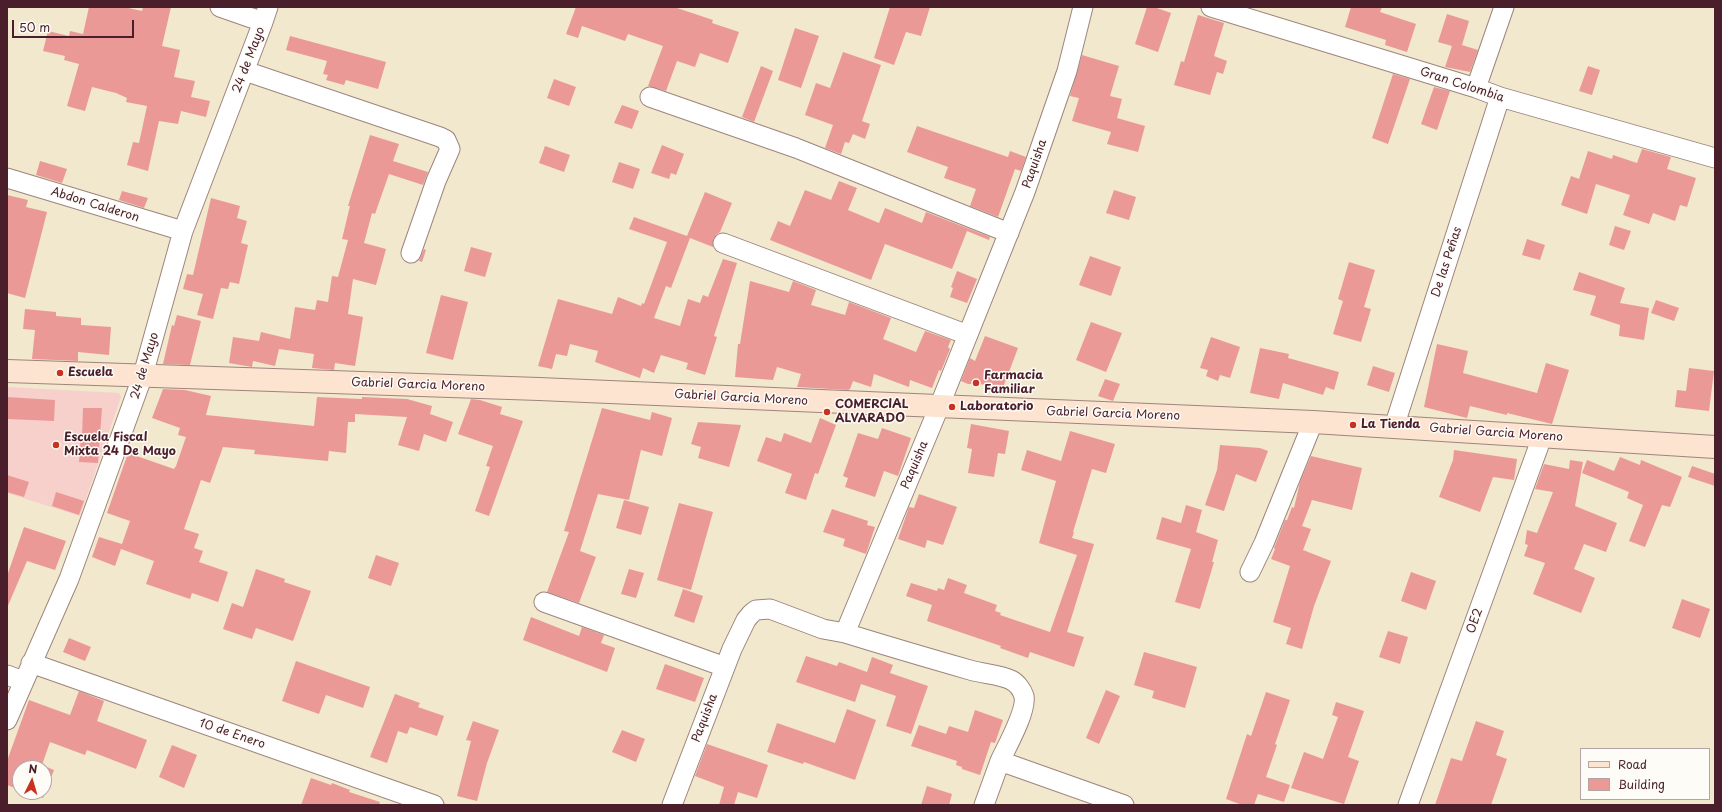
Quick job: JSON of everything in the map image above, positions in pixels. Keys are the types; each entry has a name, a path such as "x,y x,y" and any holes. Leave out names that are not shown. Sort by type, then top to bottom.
{"street":[{"path":"220,7 266,15"},
{"name":"Paquisha","path":"672,805 725,667 746,620 756,610 770,609 823,629 845,633 939,407 1025,192 1067,72 1083,7"},
{"name":"Gran Colombia","path":"1211,7 1476,88 1500,97 1715,158"},
{"path":"1476,88 1504,7"},
{"name":"24 de Mayo","path":"7,720 15,678 31,663 69,579 143,375 184,231 266,15"},
{"path":"245,71 433,134 446,140 450,148 436,182 411,253"},
{"path":"650,97 796,148 1009,234"},
{"name":"De las Peñas","path":"1394,427 1500,97"},
{"name":"Abdon Calderon","path":"7,178 184,231"},
{"path":"723,243 968,335"},
{"name":"Gabriel Garcia Moreno","path":"7,371 547,389 1313,422 1715,447"},
{"path":"1250,572 1264,543 1313,422"},
{"name":"OE2","path":"1408,805 1542,437"},
{"path":"544,602 725,667"},
{"path":"845,633 972,671 1005,677 1020,687 1024,695 1025,704 1023,713 1000,761 984,805"},
{"name":"10 de Enero","path":"31,663 434,805"},
{"path":"1000,761 1124,805"}],"shaded area":[{"name":"Escuela Fiscal Mixta 24 De Mayo","path":"7,387 119,393 121,397 80,516 7,493"}],"building":[{"path":"89,7 124,7 142,11 143,7 171,7 162,46 180,50 174,77 195,81 191,97 210,101 206,117 181,111 178,124 159,121 148,171 127,165 133,142 139,143 147,106 126,102 127,98 116,93 92,87 85,111 67,106 79,64 64,60 65,56 43,51 48,31 69,36 70,31 83,34"},
{"path":"576,7 674,7 713,20 712,23 739,32 728,63 700,53 695,67 677,61 666,91 648,86 663,46 628,34 625,41 582,26 578,38 566,34"},
{"path":"890,7 930,7 921,36 906,32 894,65 874,58"},
{"path":"1147,7 1154,7 1171,13 1158,52 1135,44"},
{"path":"1351,7 1382,7 1380,12 1416,24 1407,52 1385,45 1386,40 1345,27"},
{"path":"1447,14 1469,21 1462,45 1478,50 1470,72 1445,67 1452,46 1438,42"},
{"path":"1198,15 1224,23 1214,56 1227,61 1223,74 1217,72 1210,95 1174,85 1181,61 1184,62"},
{"path":"795,28 819,36 801,88 778,80"},
{"path":"290,36 386,62 378,89 346,80 344,85 326,80 328,75 323,74 327,61 286,50"},
{"path":"843,52 881,65 862,121 870,124 865,139 853,134 849,143 845,142 841,154 825,148 833,125 805,115 816,83 830,88"},
{"path":"1082,55 1119,66 1110,96 1122,99 1117,118 1145,126 1138,152 1107,144 1111,132 1072,121 1079,98 1070,96"},
{"path":"761,66 773,71 754,122 742,117"},
{"path":"1588,66 1600,70 1592,95 1579,91"},
{"path":"1393,74 1410,79 1388,144 1372,138"},
{"path":"554,79 576,87 569,106 547,98"},
{"path":"1434,87 1450,91 1437,130 1421,124"},
{"path":"622,105 639,111 632,129 614,123"},
{"path":"917,126 1008,157 1010,151 1026,157 1021,171 1015,169 998,217 970,206 976,189 944,178 948,167 907,152"},
{"path":"370,135 399,144 393,161 428,172 423,185 389,174 375,214 372,213 364,243 386,249 376,285 353,279 348,314 363,317 355,366 335,363 334,370 312,368 314,354 279,349 275,366 253,361 252,367 229,363 233,337 259,341 261,332 290,339 295,307 315,310 317,300 328,302 332,276 338,277 348,240 342,239 350,206 348,206"},
{"path":"662,145 684,154 676,175 671,173 669,179 651,173"},
{"path":"545,146 570,155 564,172 539,163"},
{"path":"1642,149 1671,157 1667,169 1696,178 1687,207 1680,205 1675,221 1653,213 1649,224 1623,215 1630,195 1596,184 1587,214 1561,205 1571,176 1579,179 1588,151 1612,159 1613,155 1637,163"},
{"path":"40,161 67,169 62,183 36,175"},
{"path":"619,162 640,169 633,189 612,182"},
{"path":"839,181 857,188 848,210 879,223 885,208 922,223 926,212 990,237 989,240 967,231 952,269 885,244 871,280 770,240 778,221 790,226 805,190 831,200"},
{"path":"1114,190 1136,197 1129,220 1106,213"},
{"path":"122,191 148,198 144,208 119,200"},
{"path":"705,192 732,203 720,232 713,239 713,247 690,238 671,288 666,286 654,318 680,326 688,299 700,303 703,295 708,297 723,259 737,263 714,336 717,337 705,375 686,369 688,363 661,355 654,373 643,368 640,378 595,362 598,351 570,344 567,356 556,354 552,369 538,366 558,299 612,314 618,297 641,306 642,303 644,304 667,242 629,229 634,217 687,236"},
{"path":"7,195 28,200 26,207 47,212 25,298 7,293"},
{"path":"211,198 240,206 237,218 247,221 241,243 248,245 239,284 230,282 228,289 221,288 213,319 197,315 203,294 183,289 187,274 193,275"},
{"path":"1615,226 1631,231 1624,250 1609,245"},
{"path":"1527,239 1545,245 1540,260 1522,255"},
{"path":"471,247 492,253 485,277 464,271"},
{"path":"424,249 426,250 422,262 419,261"},
{"path":"1090,256 1121,267 1111,296 1079,285"},
{"path":"1349,262 1375,270 1364,307 1371,309 1361,342 1333,334 1343,301 1338,299"},
{"path":"957,271 977,279 967,303 950,297 953,288 951,287"},
{"path":"1579,272 1625,288 1620,303 1649,308 1644,340 1619,336 1620,325 1590,315 1596,296 1573,290"},
{"path":"750,281 789,292 793,281 816,290 811,305 845,315 849,302 891,318 883,339 916,352 925,331 951,340 948,347 950,349 932,388 910,380 909,387 874,374 871,387 853,381 850,389 848,390 797,387 801,374 777,367 773,380 735,377 738,344 740,344"},
{"path":"441,295 468,302 453,360 426,353"},
{"path":"1656,300 1679,308 1674,321 1651,313"},
{"path":"25,309 56,312 56,316 81,318 81,325 111,327 109,355 78,352 78,361 32,359 35,330 23,329"},
{"path":"177,315 201,321 190,365 163,364 172,325 174,326"},
{"path":"1091,322 1122,333 1106,372 1076,360"},
{"path":"985,336 1018,348 1004,385 968,384 961,381 970,358 975,361"},
{"path":"1211,337 1240,347 1230,378 1220,375 1218,381 1206,376 1208,370 1200,368"},
{"path":"1437,344 1468,351 1463,373 1537,393 1546,363 1569,370 1552,424 1470,406 1467,418 1424,407"},
{"path":"1260,348 1289,354 1288,358 1339,372 1334,390 1326,387 1323,395 1283,383 1279,399 1250,393"},
{"path":"1373,366 1395,373 1389,392 1367,385"},
{"path":"1689,368 1714,371 1709,411 1675,407 1677,390 1686,391"},
{"path":"1105,379 1120,384 1113,401 1098,396"},
{"path":"163,389 185,390 211,396 206,415 314,426 317,397 362,399 362,397 407,399 432,406 430,414 453,422 446,442 424,434 419,451 398,445 407,417 355,414 355,422 348,422 346,453 329,451 328,461 254,454 255,450 223,447 210,483 201,480 184,529 199,534 194,548 203,551 199,562 228,572 218,602 192,593 190,599 146,584 154,561 121,549 115,566 92,557 99,537 122,544 130,521 107,513 128,453 174,469 176,466 186,437 178,435 180,428 152,418"},
{"path":"7,397 55,400 54,421 7,419"},
{"path":"471,399 480,400 502,407 500,414 523,421 489,516 475,511 490,467 486,466 493,446 458,434"},
{"path":"83,408 102,408 98,463 79,462"},
{"path":"602,408 650,420 652,412 672,418 662,456 641,450 629,500 598,494 580,551 596,557 579,603 547,592 569,532 564,531"},
{"path":"820,418 836,425 818,474 815,473 806,500 785,493 792,474 757,461 766,437 781,442 784,433 811,443"},
{"path":"698,422 741,425 729,467 698,458 701,447 691,444"},
{"path":"971,424 1009,431 1005,454 998,453 994,477 968,473 972,449 967,448"},
{"path":"882,428 911,438 898,476 884,471 875,497 845,487 848,478 843,476 858,433 878,439"},
{"path":"1070,431 1115,444 1106,473 1092,469 1073,532 1072,538 1094,544 1067,632 1084,637 1074,667 1030,652 1028,658 1000,648 1001,646 927,621 932,605 906,596 911,583 937,591 938,588 944,590 948,578 967,585 964,593 997,605 995,611 1001,613 1000,615 1050,632 1077,555 1039,543 1056,481 1021,470 1027,450 1061,461"},
{"path":"1220,445 1260,448 1268,451 1256,482 1236,474 1224,511 1205,505 1217,470"},
{"path":"1454,450 1517,459 1514,480 1493,477 1480,512 1439,497 1453,460"},
{"path":"1311,456 1362,468 1352,510 1312,500 1302,526 1311,529 1303,550 1331,561 1314,606 1302,649 1286,644 1291,628 1273,622 1290,566 1271,559 1285,520 1287,520 1292,507 1294,508 1300,482"},
{"path":"1620,457 1640,465 1641,460 1682,477 1670,507 1662,505 1645,547 1629,541 1643,505 1627,498 1629,492 1582,473 1587,460 1614,471"},
{"path":"1570,460 1583,462 1575,506 1617,523 1606,552 1584,544 1574,569 1595,578 1581,613 1533,594 1545,563 1524,556 1528,545 1525,544 1527,530 1537,533 1553,492 1535,489 1544,464 1569,469"},
{"path":"1692,466 1715,474 1715,486 1688,477"},
{"path":"7,475 29,482 24,497 7,492"},
{"path":"56,492 84,501 79,515 52,506"},
{"path":"919,494 957,507 943,545 927,540 925,548 898,539 909,507 914,508"},
{"path":"624,500 649,507 641,535 616,528"},
{"path":"679,503 713,512 691,590 657,580"},
{"path":"1186,505 1202,510 1196,532 1218,540 1212,562 1214,562 1200,609 1175,602 1191,549 1156,539 1162,517 1181,523"},
{"path":"832,509 868,521 867,525 875,527 866,554 843,546 845,539 823,532"},
{"path":"24,527 66,541 55,570 27,561 7,608 7,576"},
{"path":"376,555 399,563 391,586 368,578"},
{"path":"256,569 285,579 284,582 311,591 293,641 256,628 252,639 223,629 232,603 243,607"},
{"path":"629,569 644,573 636,598 621,594"},
{"path":"1411,572 1436,581 1426,610 1401,601"},
{"path":"683,589 703,596 694,623 674,616"},
{"path":"1682,599 1710,609 1700,638 1672,628"},
{"path":"531,617 579,636 582,627 604,635 601,643 615,648 607,672 523,640"},
{"path":"1388,631 1408,637 1400,664 1379,657"},
{"path":"69,638 91,647 85,661 63,652"},
{"path":"1144,652 1197,667 1185,708 1152,698 1154,691 1134,685"},
{"path":"806,656 837,666 839,662 867,672 872,657 893,665 890,673 928,686 911,734 886,726 896,696 861,684 855,702 796,682"},
{"path":"296,661 370,687 363,708 326,695 319,714 282,701"},
{"path":"665,664 704,678 695,702 656,689"},
{"path":"1106,690 1120,696 1099,744 1086,738"},
{"path":"79,691 104,701 97,721 147,740 136,769 87,750 85,755 50,742 44,760 12,760 12,787 7,785 7,761 29,700 70,715"},
{"path":"1266,692 1290,700 1275,744 1277,745 1266,777 1290,785 1284,802 1258,794 1254,805 1242,805 1226,799 1247,734 1251,736"},
{"path":"395,694 420,703 418,707 444,716 437,736 410,727 407,734 398,731 387,763 370,757"},
{"path":"1336,702 1364,711 1348,757 1359,761 1344,804 1291,788 1304,752 1323,759 1338,717 1332,715"},
{"path":"847,709 876,720 855,780 804,762 803,764 767,752 777,723 835,743"},
{"path":"975,710 1003,720 995,743 991,742 980,775 962,769 962,767 956,765 957,761 911,746 919,725 946,734 949,726 968,732"},
{"path":"473,721 499,730 487,763 477,801 457,796 471,741 466,740"},
{"path":"1476,721 1504,731 1496,755 1507,759 1491,805 1435,805 1451,758 1462,761"},
{"path":"622,730 645,739 636,762 612,752"},
{"path":"707,744 768,765 757,798 738,792 734,805 719,805 724,787 695,776"},
{"path":"172,745 197,755 184,788 159,777"},
{"path":"311,778 331,785 332,783 350,790 349,792 380,802 379,805 301,805"},
{"path":"927,786 952,794 949,805 921,805"}],"place":[{"name":"Escuela","path":"60,373"},
{"name":"Farmacia Familiar","path":"976,383"},
{"name":"Laboratorio","path":"952,407"},
{"name":"COMERCIAL ALVARADO","path":"827,412"},
{"name":"La Tienda","path":"1353,425"},
{"name":"Escuela Fiscal Mixta 24 De Mayo","path":"56,445"}]}
